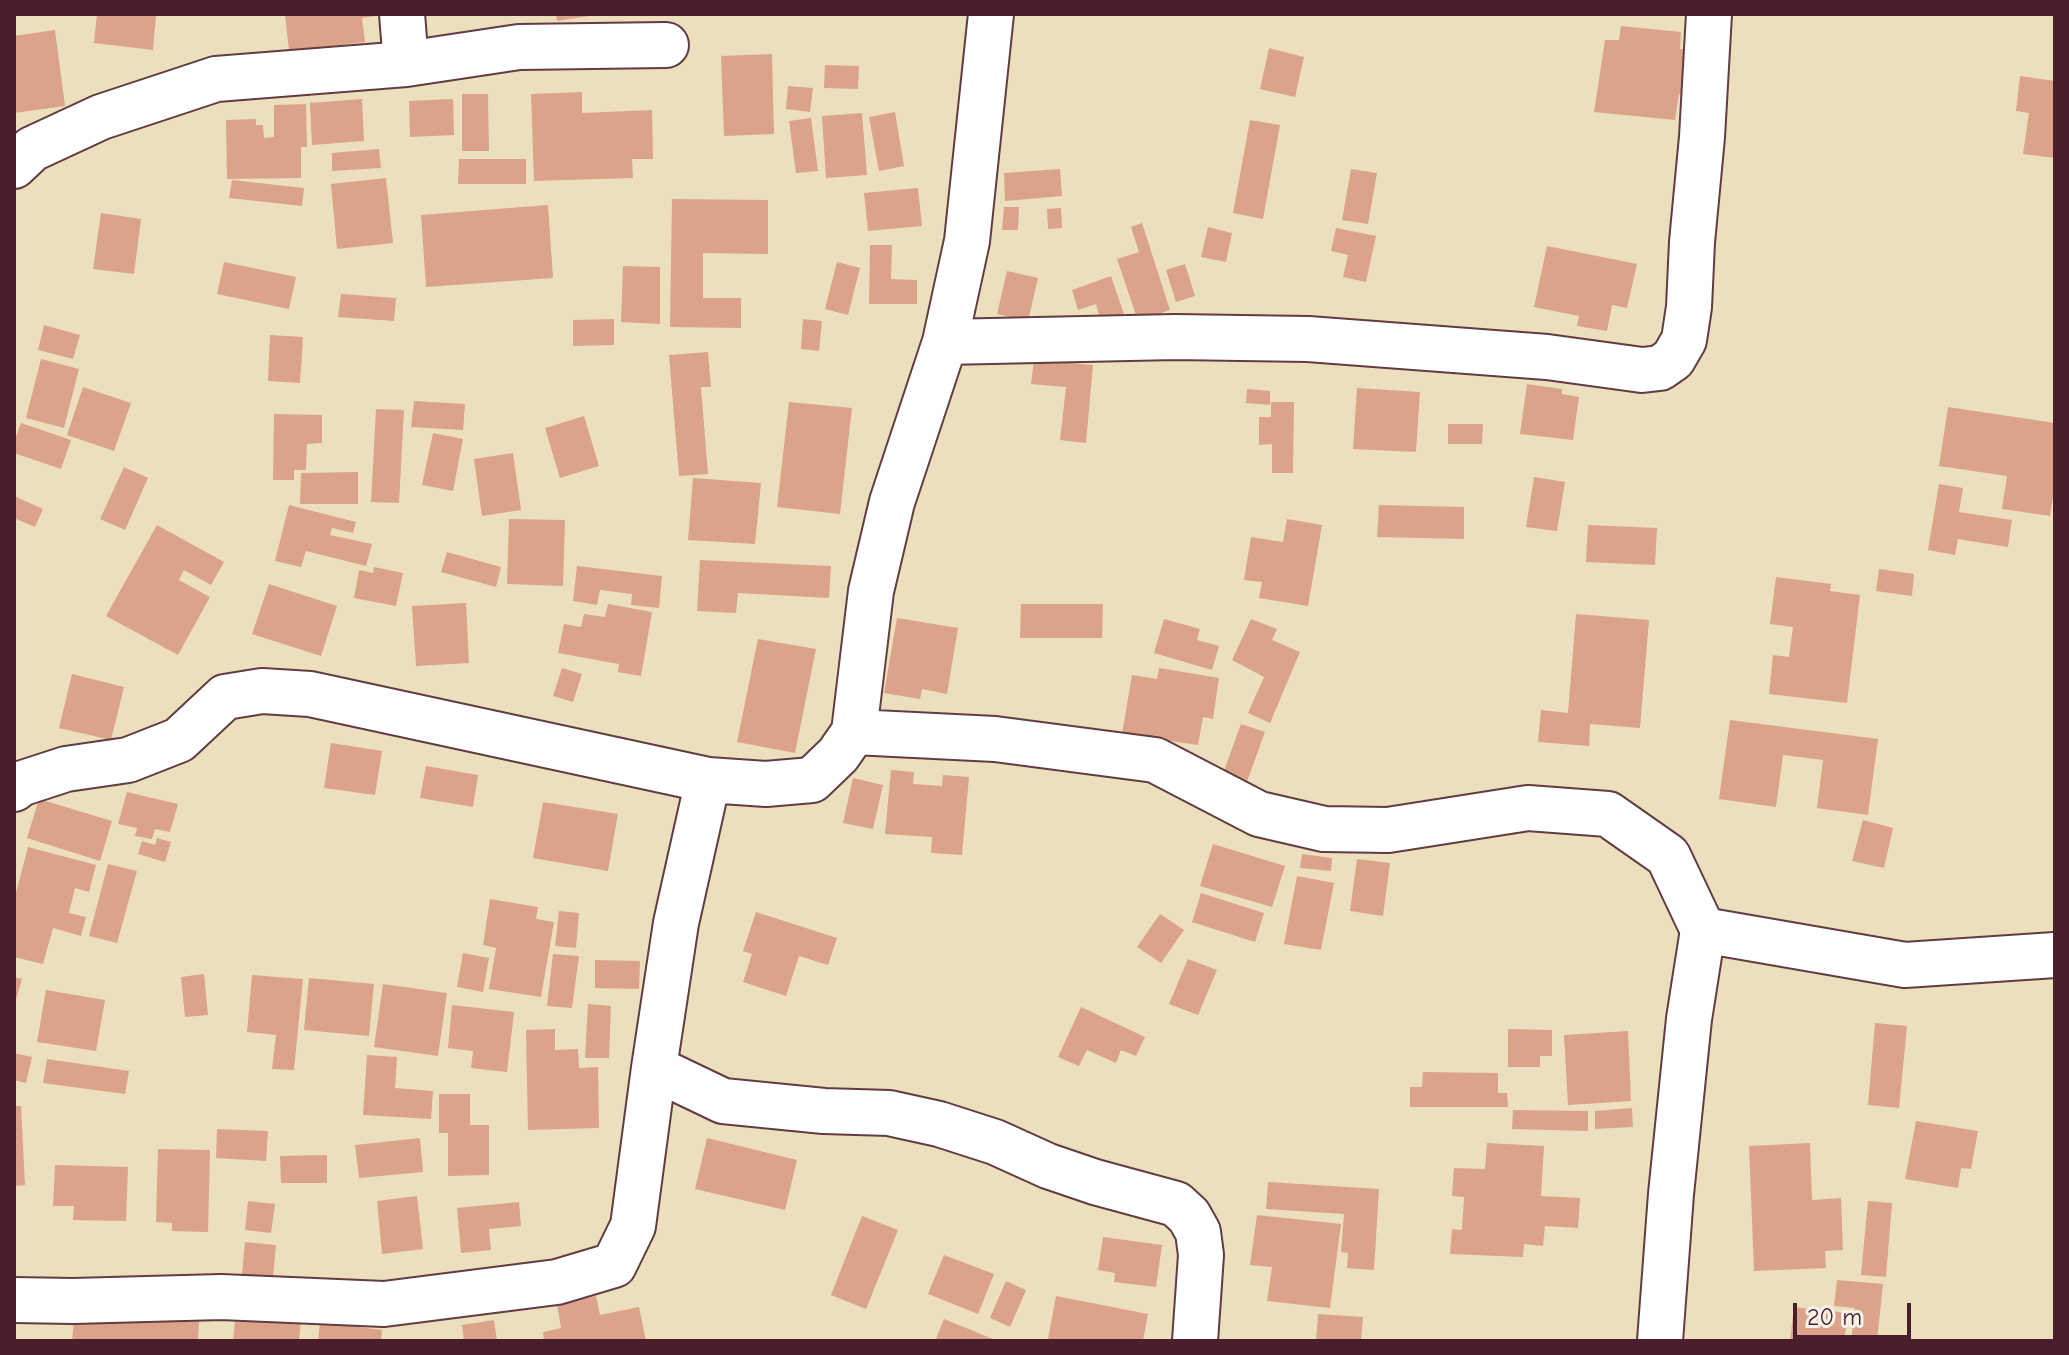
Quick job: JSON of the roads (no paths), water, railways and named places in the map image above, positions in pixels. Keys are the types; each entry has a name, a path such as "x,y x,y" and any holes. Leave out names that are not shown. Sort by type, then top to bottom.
{"street":[{"path":"402,14 406,64"},
{"path":"14,789 20,784 66,769 128,760 179,740 225,697 262,691 310,694 708,780 766,784 812,780 838,755 854,732 871,591 888,516 945,342 967,241 991,14"},
{"path":"945,342 1175,337 1308,339 1547,357 1642,370 1660,368 1673,359 1684,340 1689,307 1709,14"},
{"path":"14,166 32,149 101,117 216,79 406,64 519,47 666,45"},
{"path":"854,732 995,739 1155,760 1259,814 1324,829 1388,830 1528,808 1608,814 1668,856 1703,930 1689,1019 1660,1341"},
{"path":"14,1300 221,1297 384,1304 557,1282 614,1265 633,1226 676,923 708,780"},
{"path":"1703,930 1905,965 2055,955"},
{"path":"654,1068 723,1101 824,1111 889,1113 939,1124 995,1142 1048,1166 1095,1182 1176,1204 1189,1216 1198,1232 1201,1255 1195,1341"}]}
